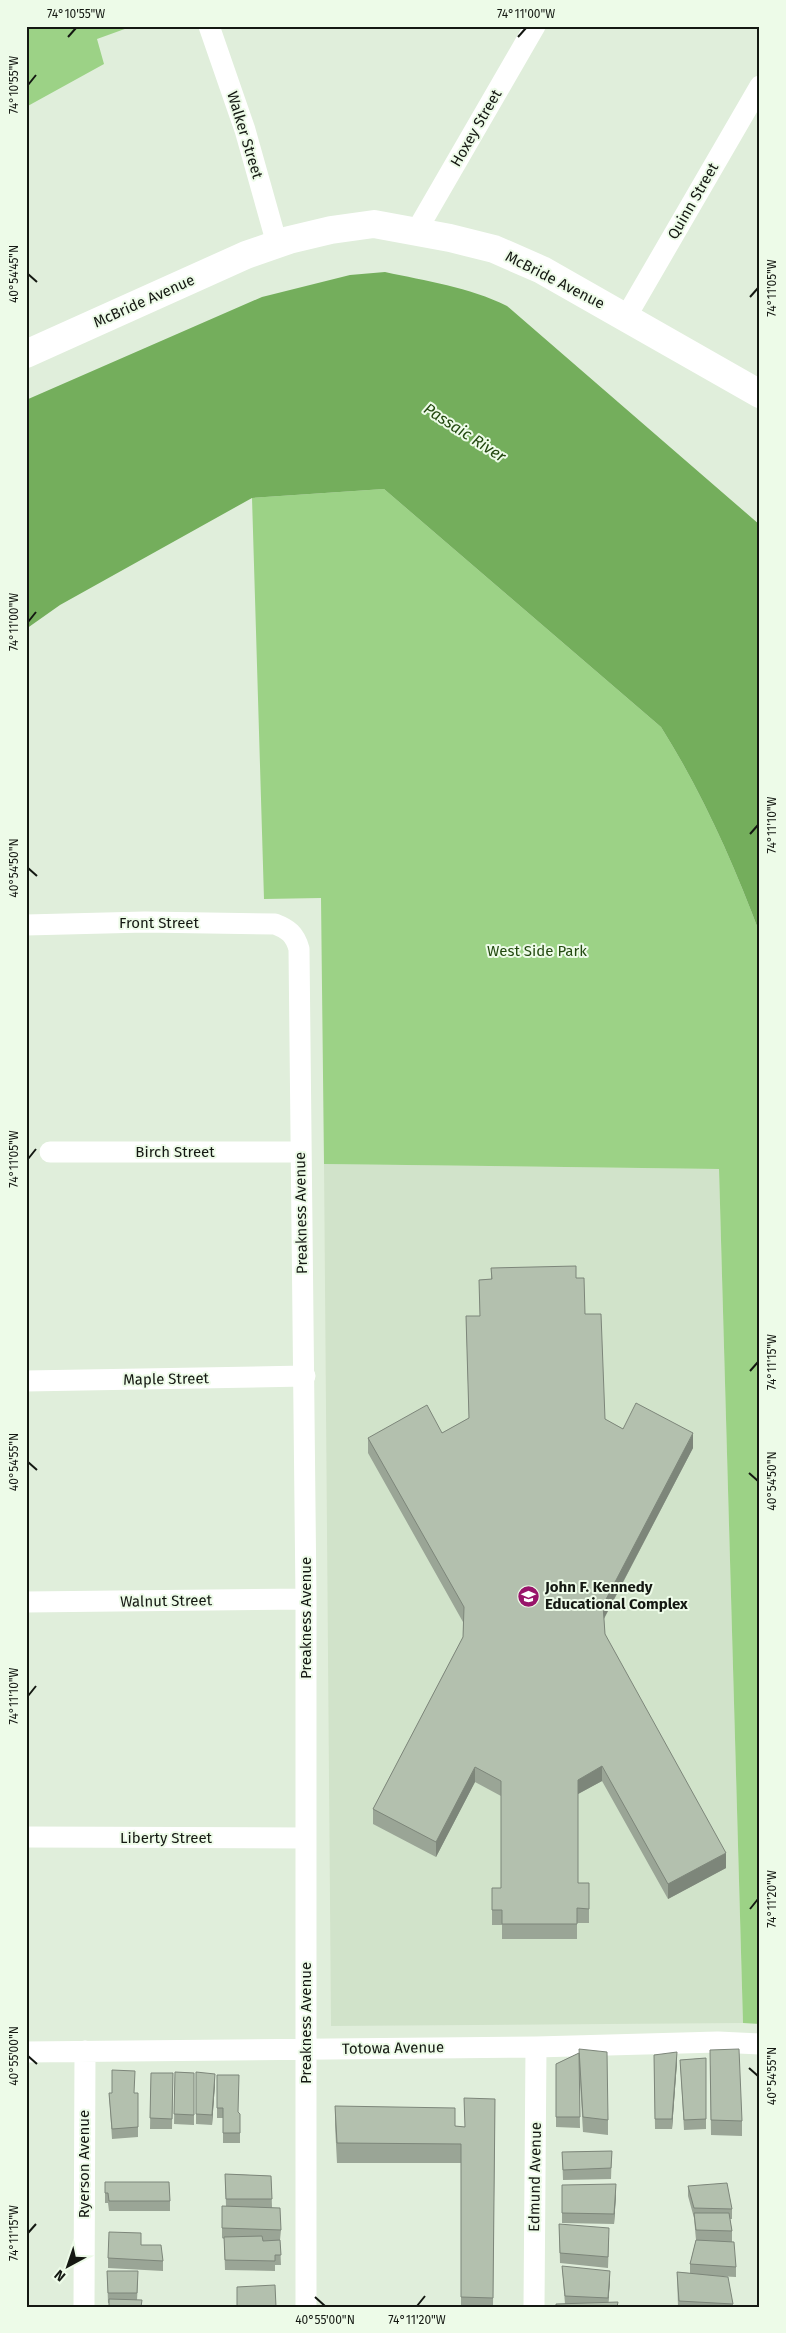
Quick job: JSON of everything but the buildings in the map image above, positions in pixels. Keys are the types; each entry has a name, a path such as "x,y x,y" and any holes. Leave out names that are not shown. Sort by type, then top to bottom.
{"main road":[{"name":"McBride Avenue","path":"26,354 246,255 277,244 332,230 374,224 417,230 502,253 542,270 760,394"}],"street":[{"name":"Walker Street","path":"209,26 245,130 277,244"},
{"name":"Hoxey Street","path":"417,230 535,26"},
{"name":"Quinn Street","path":"626,317 760,86"},
{"name":"Front Street","path":"26,925 144,922 275,924 290,931"},
{"name":"Preakness Avenue","path":"290,931 296,939 299,949 300,1152 305,1376 306,2307"},
{"name":"Birch Street","path":"50,1152 300,1152"},
{"name":"Maple Street","path":"26,1381 305,1376"},
{"name":"Walnut Street","path":"26,1602 306,1599"},
{"name":"Liberty Street","path":"26,1837 306,1838"},
{"name":"Totowa Avenue","path":"26,2052 536,2047 718,2042 760,2044"},
{"name":"Edmund Avenue","path":"534,2307 536,2047"},
{"name":"Ryerson Avenue","path":"84,2307 85,2051"}],"shaded area":[{"name":"John F. Kennedy Educational Complex","path":"324,1164 719,1169 743,2023 331,2026"}],"green space":[{"path":"26,26 133,26 97,39 104,64 26,107"},
{"name":"West Side Park","path":"384,489 661,727 690,777 716,828 760,934 760,2024 743,2023 719,1169 324,1164 321,898 264,899 252,498"}],"water":[{"name":"Passaic River","path":"385,272 463,289 507,306 760,525 760,934 716,828 690,777 661,727 384,489 252,498 60,605 26,629 26,400 262,297 350,275"}],"place":[{"name":"John F. Kennedy Educational Complex","path":"529,1596"}]}
